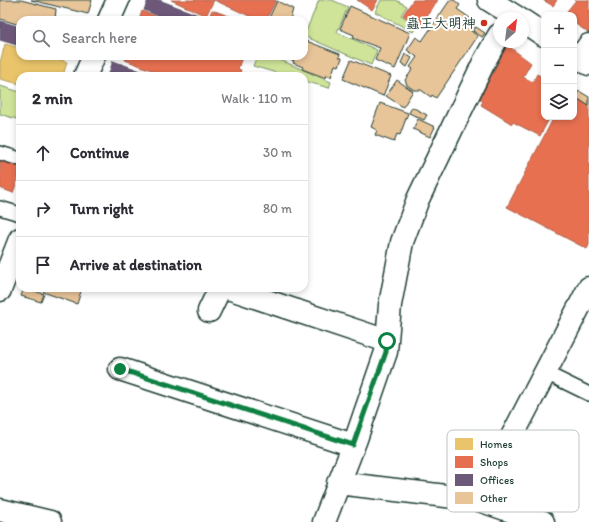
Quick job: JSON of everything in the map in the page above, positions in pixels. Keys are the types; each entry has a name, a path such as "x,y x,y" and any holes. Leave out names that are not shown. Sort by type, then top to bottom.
{"street":[{"path":"111,16 118,0"},
{"path":"489,0 506,12"},
{"path":"529,26 541,33"},
{"path":"324,522 386,352 390,305 402,242 418,199 493,46"},
{"path":"88,72 92,60"},
{"path":"0,290 16,249"},
{"path":"516,430 589,288"},
{"path":"209,311 218,292"},
{"path":"240,292 387,341"},
{"path":"120,369 353,445"},
{"path":"338,483 447,496"},
{"path":"0,510 50,522"},
{"path":"514,512 544,522"}],"lane":[{"path":"0,152 16,158"},
{"path":"0,208 16,213"},
{"path":"546,373 589,394"}],"green space":[{"path":"319,0 332,0 348,7 337,32 377,50 371,65 308,38 308,26"},
{"path":"381,0 396,0 407,6 401,15 417,26 413,32 375,12"},
{"path":"255,60 280,60 308,72 273,72 253,66"},
{"path":"308,72 331,82 329,88 308,82"},
{"path":"0,86 16,91 16,119 0,114"}],"building: Homes":[{"path":"5,44 16,47 16,60 61,60 67,62 64,72 16,72 16,83 0,79 0,62"}],"building: Shops":[{"path":"171,0 214,0 206,16"},
{"path":"214,0 276,0 268,16 249,16"},
{"path":"357,0 378,0 372,10"},
{"path":"413,0 438,0 420,26 403,15"},
{"path":"543,0 557,0 553,6"},
{"path":"576,0 589,0 589,33 577,25 577,12 566,12"},
{"path":"212,10 229,16 210,16"},
{"path":"142,11 156,16 140,16"},
{"path":"506,48 511,48 531,63 523,77 533,82 537,74 541,76 541,120 548,120 540,136 513,122 512,124 481,105 483,101 480,99"},
{"path":"125,60 241,60 238,69 241,70 240,72 156,72"},
{"path":"577,98 589,106 589,245 587,249 507,207 552,120 577,120"},
{"path":"0,156 16,162 16,184 13,193 0,188"}],"building: Offices":[{"path":"148,0 159,0 201,16 159,16 144,10"},
{"path":"0,21 16,26 16,45 0,40"},
{"path":"113,61 144,72 109,72"}],"building: Other":[{"path":"0,0 21,0 56,9 55,16 16,16 16,24 0,19"},
{"path":"31,0 92,0 88,14"},
{"path":"450,0 454,0 460,5 457,9 470,18 468,20 475,26 471,31 478,36 436,98 432,95 431,97 421,90 414,90 407,85 405,80 413,69 410,67 417,57 407,50 416,37 422,41"},
{"path":"277,1 293,9 291,16 270,16"},
{"path":"350,6 410,33 395,69 375,60 380,48 353,38 354,35 340,29"},
{"path":"476,27 485,33 482,37 473,31"},
{"path":"308,42 340,54 339,57 342,58 339,66 335,65 331,77 327,75 326,78 302,69 303,67 293,63 294,61 291,60 308,60"},
{"path":"405,54 412,58 407,67 401,63"},
{"path":"351,60 391,76 383,96 343,79"},
{"path":"397,80 413,91 403,107 386,96"},
{"path":"579,91 589,97 589,106 577,98"},
{"path":"380,103 408,113 400,135 397,134 394,142 375,135 377,130 371,127"},
{"path":"412,107 427,115 424,120 409,113"},
{"path":"418,119 435,127 430,137 413,129"},
{"path":"22,292 37,292 44,294 41,302 21,296"},
{"path":"43,292 81,292 77,304"}],"place":[{"name":"蟲王大明神","path":"484,23"}],"route":[{"path":"120,369 353,445 386,352 387,341"}]}
